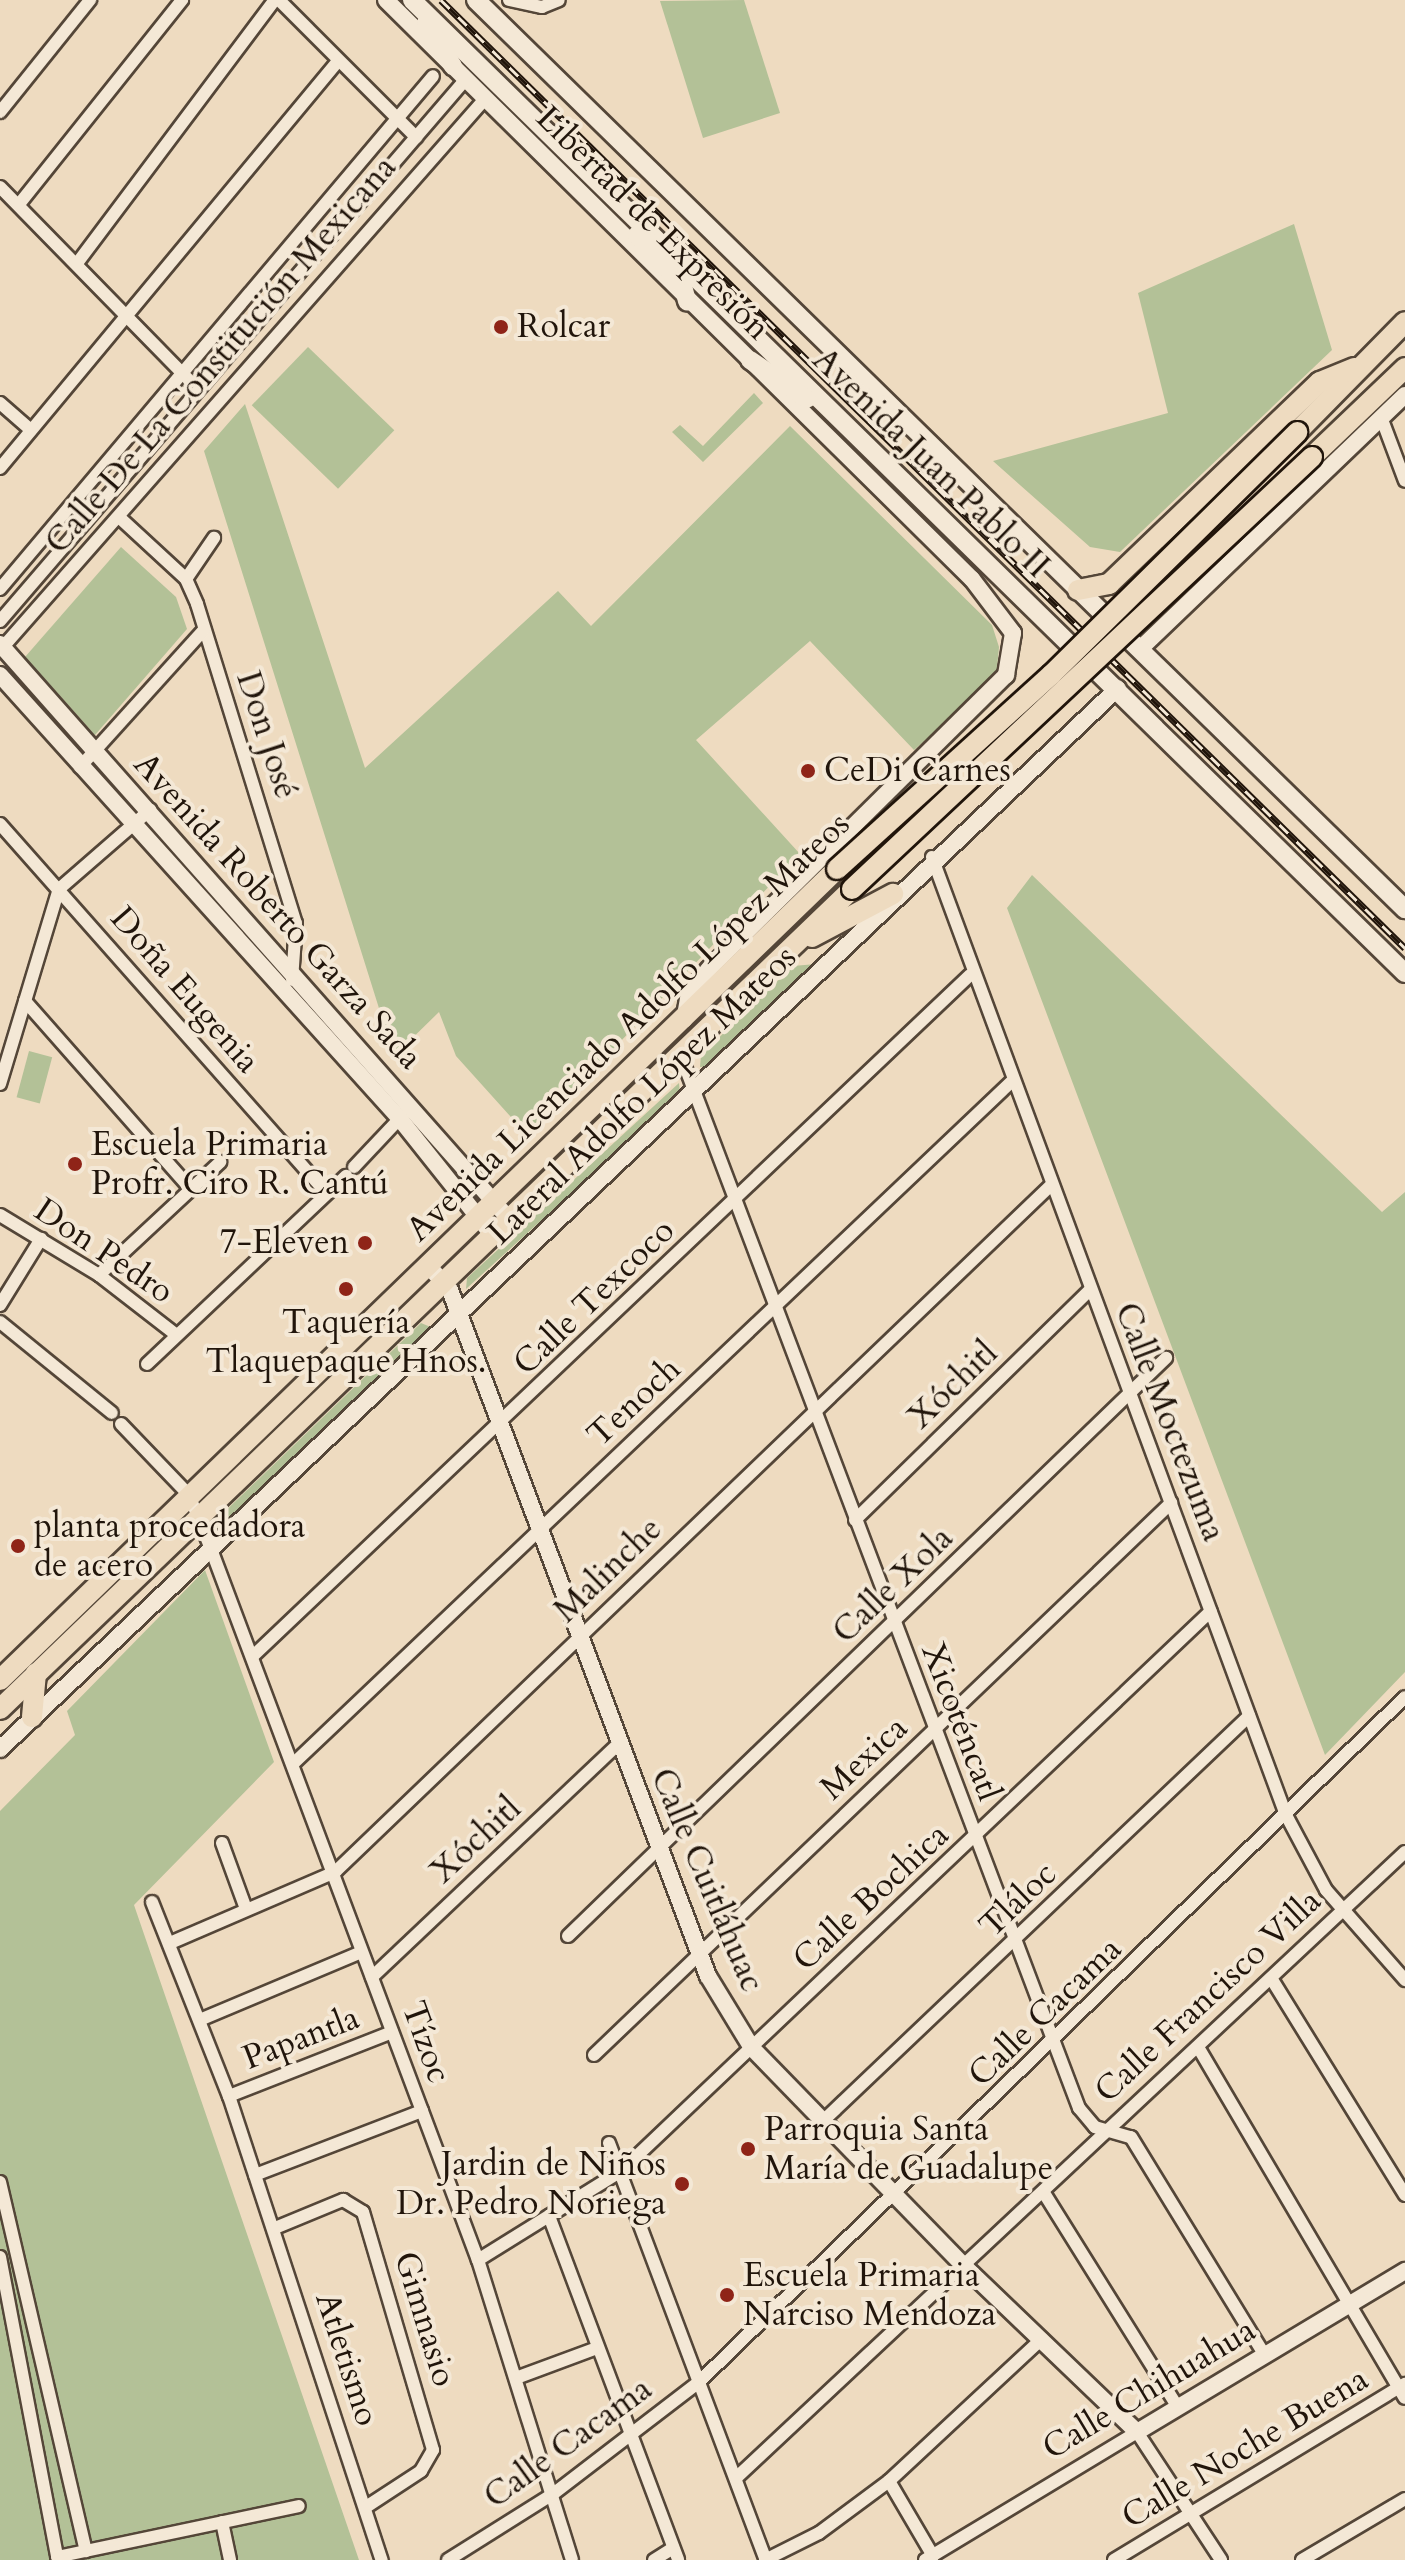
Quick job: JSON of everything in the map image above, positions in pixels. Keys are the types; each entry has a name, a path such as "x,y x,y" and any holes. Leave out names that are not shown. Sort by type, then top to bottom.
{"main road":[{"path":"412,0 459,73"},
{"name":"Avenida Juan Pablo II","path":"412,0 1118,688 1405,973"},
{"name":"Avenida Juan Pablo II","path":"480,1 1405,909"},
{"path":"604,187 687,301"},
{"name":"Avenida Licenciado Adolfo López Mateos","path":"0,1680 837,869 1051,675 1297,432 1354,368 1405,322"},
{"path":"750,360 848,428"},
{"path":"1078,590 1101,589 1120,575 1320,382 1354,368"},
{"name":"Avenida Licenciado Adolfo López Mateos","path":"0,1709 196,1515 445,1283 787,950 1405,368"},
{"path":"787,950 893,894"},
{"path":"32,1717 36,1673"}],"street":[{"path":"0,112 90,0"},
{"path":"20,203 182,0"},
{"path":"78,262 277,0 416,137"},
{"name":"Libertad de Expresión","path":"386,0 1003,611 1013,649 1006,675 694,985 684,1020"},
{"path":"509,0 542,7 559,0"},
{"path":"0,468 128,318 338,61"},
{"path":"0,621 416,137 459,73"},
{"path":"0,589 185,375 433,76"},
{"name":"Calle De La Constitución Mexicana","path":"1,647 120,518 485,99"},
{"path":"0,187 78,262 197,389"},
{"path":"1140,649 1405,395"},
{"path":"0,403 31,430"},
{"path":"1381,417 1405,481"},
{"name":"Don José","path":"120,518 186,579 296,923 296,976"},
{"path":"186,579 214,538"},
{"path":"1120,575 1131,611 1167,626"},
{"path":"80,767 204,630"},
{"name":"Avenida Roberto Garza Sada","path":"1,647 150,810 510,1220"},
{"name":"Avenida Roberto Garza Sada","path":"0,675 400,1119 493,1236"},
{"name":"Lateral Adolfo López Mateos","path":"0,1749 458,1314 893,894 1118,688"},
{"path":"0,1084 59,889 150,810"},
{"name":"Doña Eugenia","path":"0,824 327,1193"},
{"name":"Calle Moctezuma","path":"932,857 970,975 1286,1815 1326,1890 1405,1980"},
{"name":"Calle Texcoco","path":"253,1656 737,1200 970,975"},
{"path":"282,991 296,976"},
{"path":"25,1001 191,1189"},
{"name":"Xicoténcatl","path":"681,1056 696,1085 775,1308 1079,2108 1095,2127 1131,2137 1264,2354"},
{"name":"Tenoch","path":"295,1762 1011,1082"},
{"path":"147,1364 175,1334 350,1172 412,1106"},
{"path":"99,1275 220,1162"},
{"name":"Malinche","path":"170,1943 335,1872 1050,1186"},
{"name":"Don Pedro","path":"0,1215 99,1275 175,1334"},
{"path":"0,1305 41,1239"},
{"name":"Calle Cuitláhuac","path":"427,1264 445,1283 458,1314 699,1953 752,2048 897,2193 966,2268 1137,2432 1221,2560"},
{"name":"Xóchitl","path":"855,1520 1090,1290"},
{"path":"0,1322 112,1413"},
{"name":"Calle Xola","path":"568,1936 1166,1358"},
{"path":"121,1424 189,1495"},
{"name":"Tízoc","path":"189,1495 295,1762 361,1952 478,2260 572,2560"},
{"name":"Mexica","path":"594,2055 1171,1503"},
{"name":"Calle Bochica","path":"478,2260 621,2171 1211,1611"},
{"name":"Calle Cacama","path":"448,2560 553,2494 700,2381 1054,2043 1405,1697"},
{"name":"Tláloc","path":"823,2121 1015,1943 1249,1716"},
{"name":"Xóchitl","path":"372,1977 618,1744"},
{"path":"222,1843 246,1909"},
{"name":"Calle Francisco Villa","path":"736,2478 966,2268 1107,2129 1405,1852"},
{"name":"Atletismo","path":"152,1902 202,2019 229,2096 382,2560"},
{"path":"202,2019 361,1952"},
{"path":"1271,1978 1405,2195"},
{"name":"Papantla","path":"229,2096 392,2032"},
{"path":"1198,2047 1349,2305 1403,2390"},
{"path":"255,2175 422,2111"},
{"path":"609,2143 765,2560 819,2533 889,2481 1042,2339"},
{"path":"0,2182 86,2551"},
{"path":"1044,2193 1177,2406"},
{"name":"Gimnasio","path":"275,2228 343,2200 363,2212 433,2450 421,2471 366,2507"},
{"path":"549,2216 676,2554 654,2560"},
{"path":"0,2257 57,2557 299,2506"},
{"name":"Calle Chihuahua","path":"929,2558 1405,2271"},
{"path":"516,2378 597,2348"},
{"name":"Calle Noche Buena","path":"1114,2560 1403,2390"},
{"path":"889,2481 929,2558"},
{"path":"1302,2560 1405,2499"},
{"path":"222,2522 230,2560"}],"green space":[{"path":"744,0 780,113 703,138 660,1"},
{"path":"1294,224 1332,350 1120,552 1090,547 993,461 1168,413 1138,293"},
{"path":"308,347 394,430 338,489 252,405"},
{"path":"754,393 763,403 703,462 672,432 680,425 703,446"},
{"path":"245,404 365,768 558,591 591,626 790,426 992,625 999,647 996,679 914,750 810,641 696,740 800,854 529,1137 456,1056 439,1012 394,1056 204,451"},
{"path":"121,547 176,597 187,629 95,735 25,657"},
{"path":"1032,875 1382,1212 1405,1192 1405,1672 1325,1755 1007,908"},
{"path":"816,964 711,1066 700,1067 701,1055 793,966"},
{"path":"29,1051 52,1057 40,1104 17,1097"},
{"path":"679,1083 680,1094 466,1289 467,1278"},
{"path":"421,1323 433,1328 218,1530 216,1520"},
{"path":"205,1570 274,1762 134,1905 359,2560 0,2560 0,1811 75,1735 67,1711"}],"railway":[{"path":"441,0 1405,948"}],"place":[{"name":"Rolcar","path":"501,327"},
{"name":"CeDi Carnes","path":"808,771"},
{"name":"Escuela Primaria Profr. Ciro R. Cantú","path":"75,1164"},
{"name":"7-Eleven","path":"365,1243"},
{"name":"Taquería Tlaquepaque Hnos.","path":"346,1289"},
{"name":"planta procedadora de acero","path":"18,1546"},
{"name":"Parroquia Santa María de Guadalupe","path":"748,2149"},
{"name":"Jardin de Niños Dr. Pedro Noriega","path":"682,2184"},
{"name":"Escuela Primaria Narciso Mendoza","path":"727,2295"}]}
